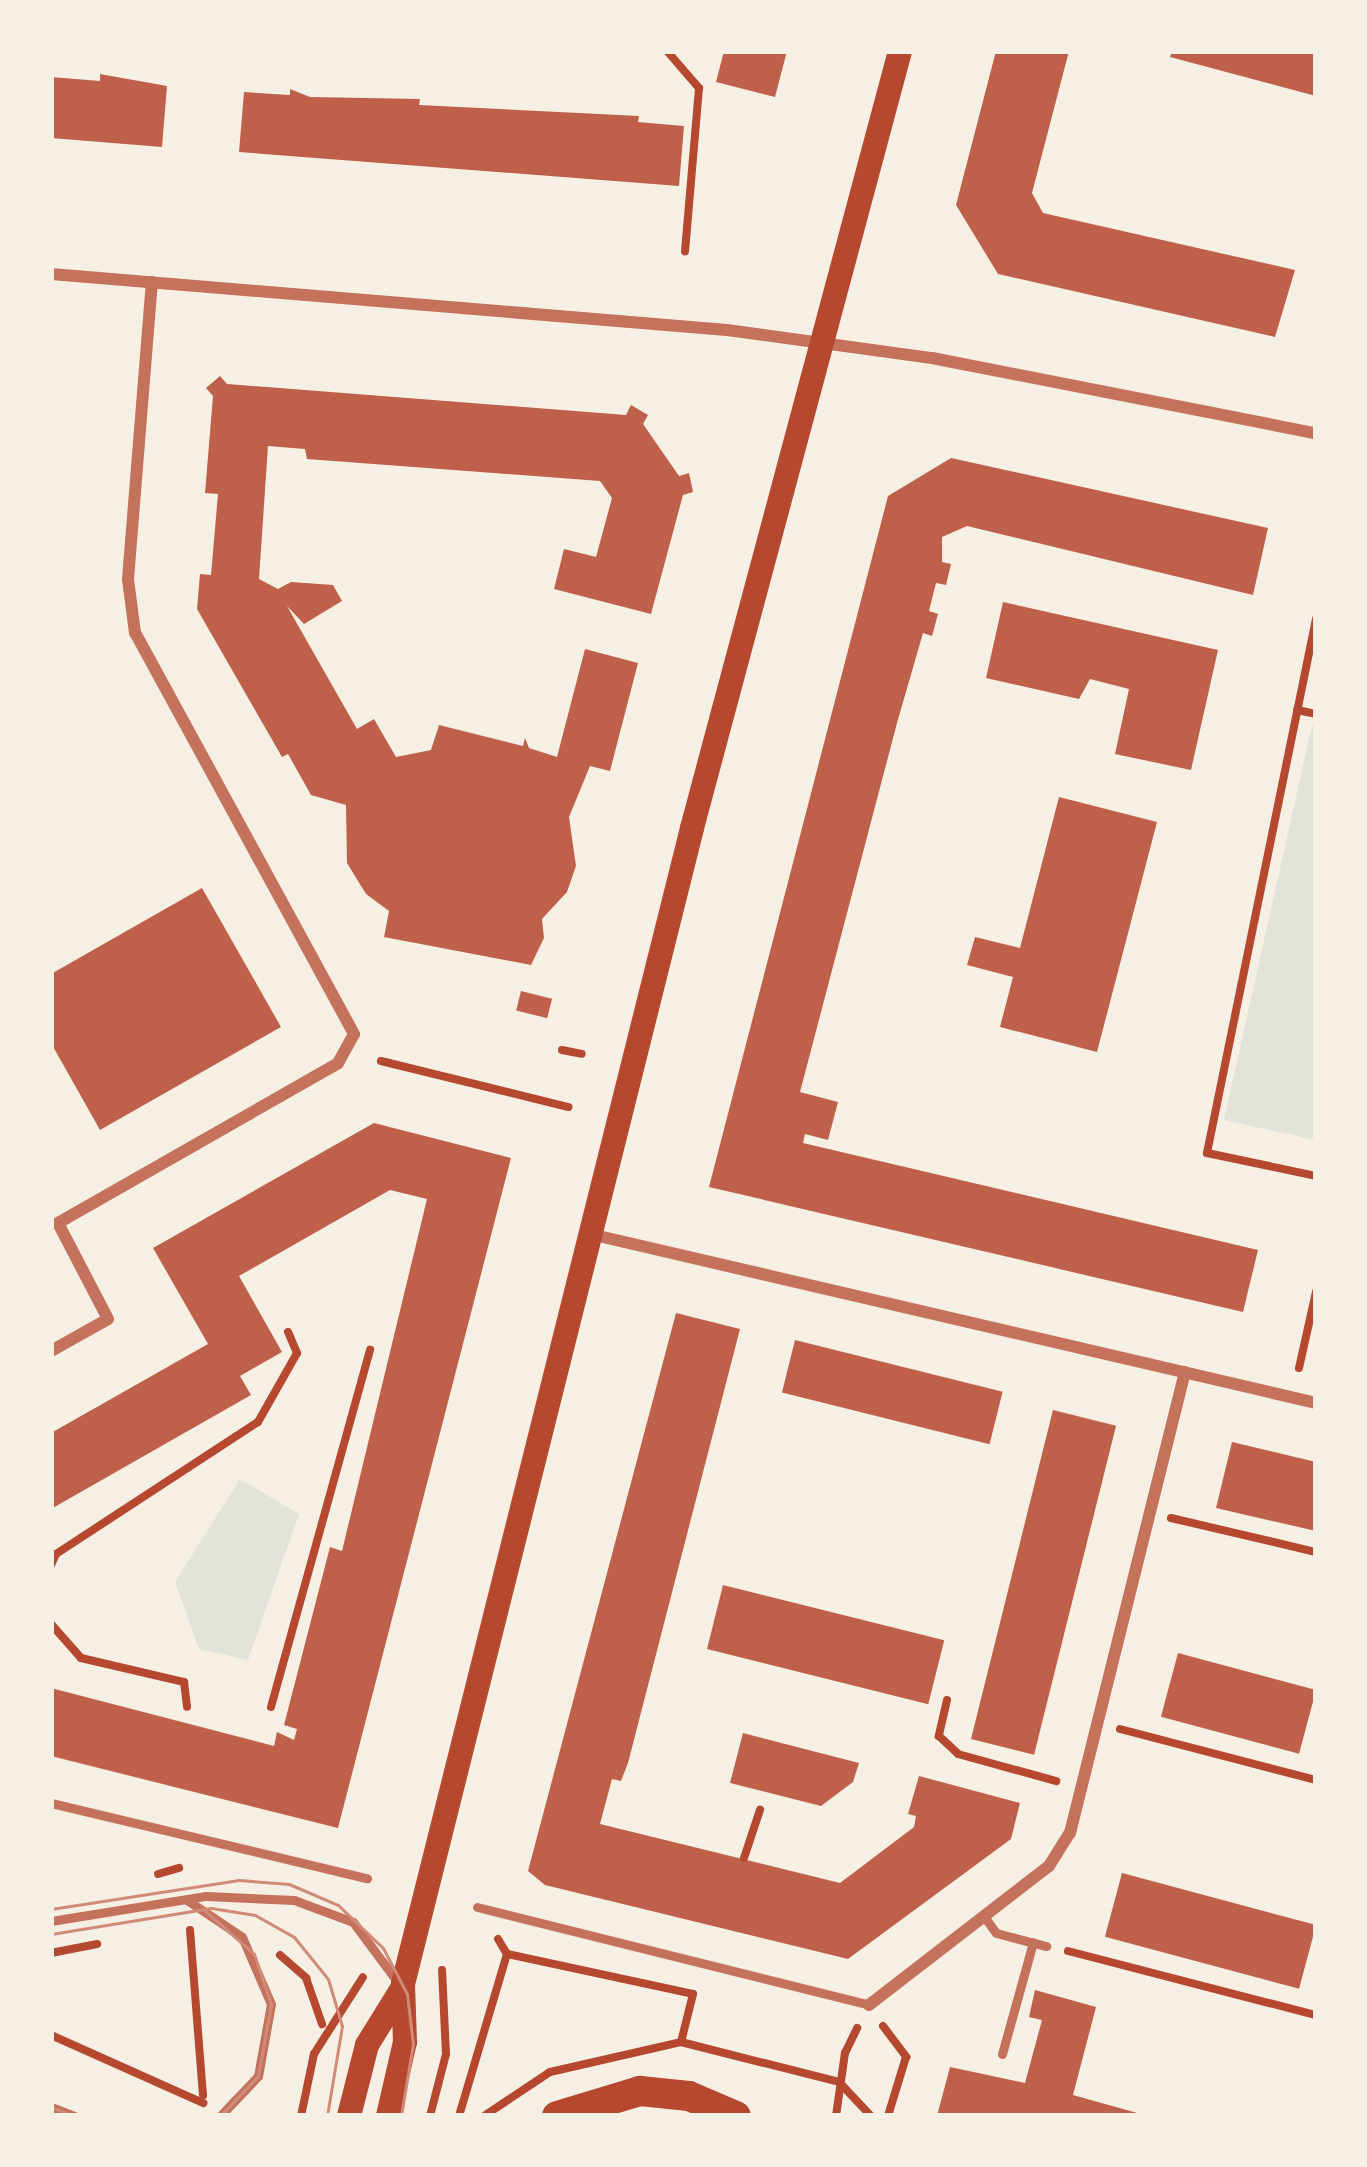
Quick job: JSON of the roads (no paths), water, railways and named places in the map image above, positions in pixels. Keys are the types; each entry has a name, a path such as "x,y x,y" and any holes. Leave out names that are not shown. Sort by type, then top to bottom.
{"main road":[{"path":"388,2116 405,2042 401,1990 590,1234 900,51"},
{"path":"350,2116 373,2033 401,1990"},
{"path":"557,2116 618,2094 666,2092 736,2116"}],"street":[{"path":"51,274 650,321 822,344 1312,432"},
{"path":"51,1352 108,1319 58,1223 338,1063 354,1034 132,621 128,579 152,282"},
{"path":"590,1234 1316,1403"},
{"path":"868,2005 1061,1850 1100,1720 1185,1372"}],"lane":[{"path":"51,1803 367,1877"},
{"path":"51,1921 184,1899 247,1894 330,1911 368,1935 401,1990"},
{"path":"184,1899 246,1943 265,1976 272,2030 258,2076 220,2116"},
{"path":"477,1907 868,2005"},
{"path":"983,1915 996,1933 1046,1946"},
{"path":"1002,2054 1033,1942"},
{"path":"51,2107 74,2116"}],"tram line":[{"path":"51,1909 239,1880 289,1884 338,1905 383,1948 407,1994 413,2044 401,2116"},
{"path":"51,1934 211,1908 255,1915 294,1937 328,1979 342,2026 327,2116"},
{"path":"203,1909 254,1954 271,2004 258,2076 220,2116"},
{"path":"51,2107 74,2116"}]}
